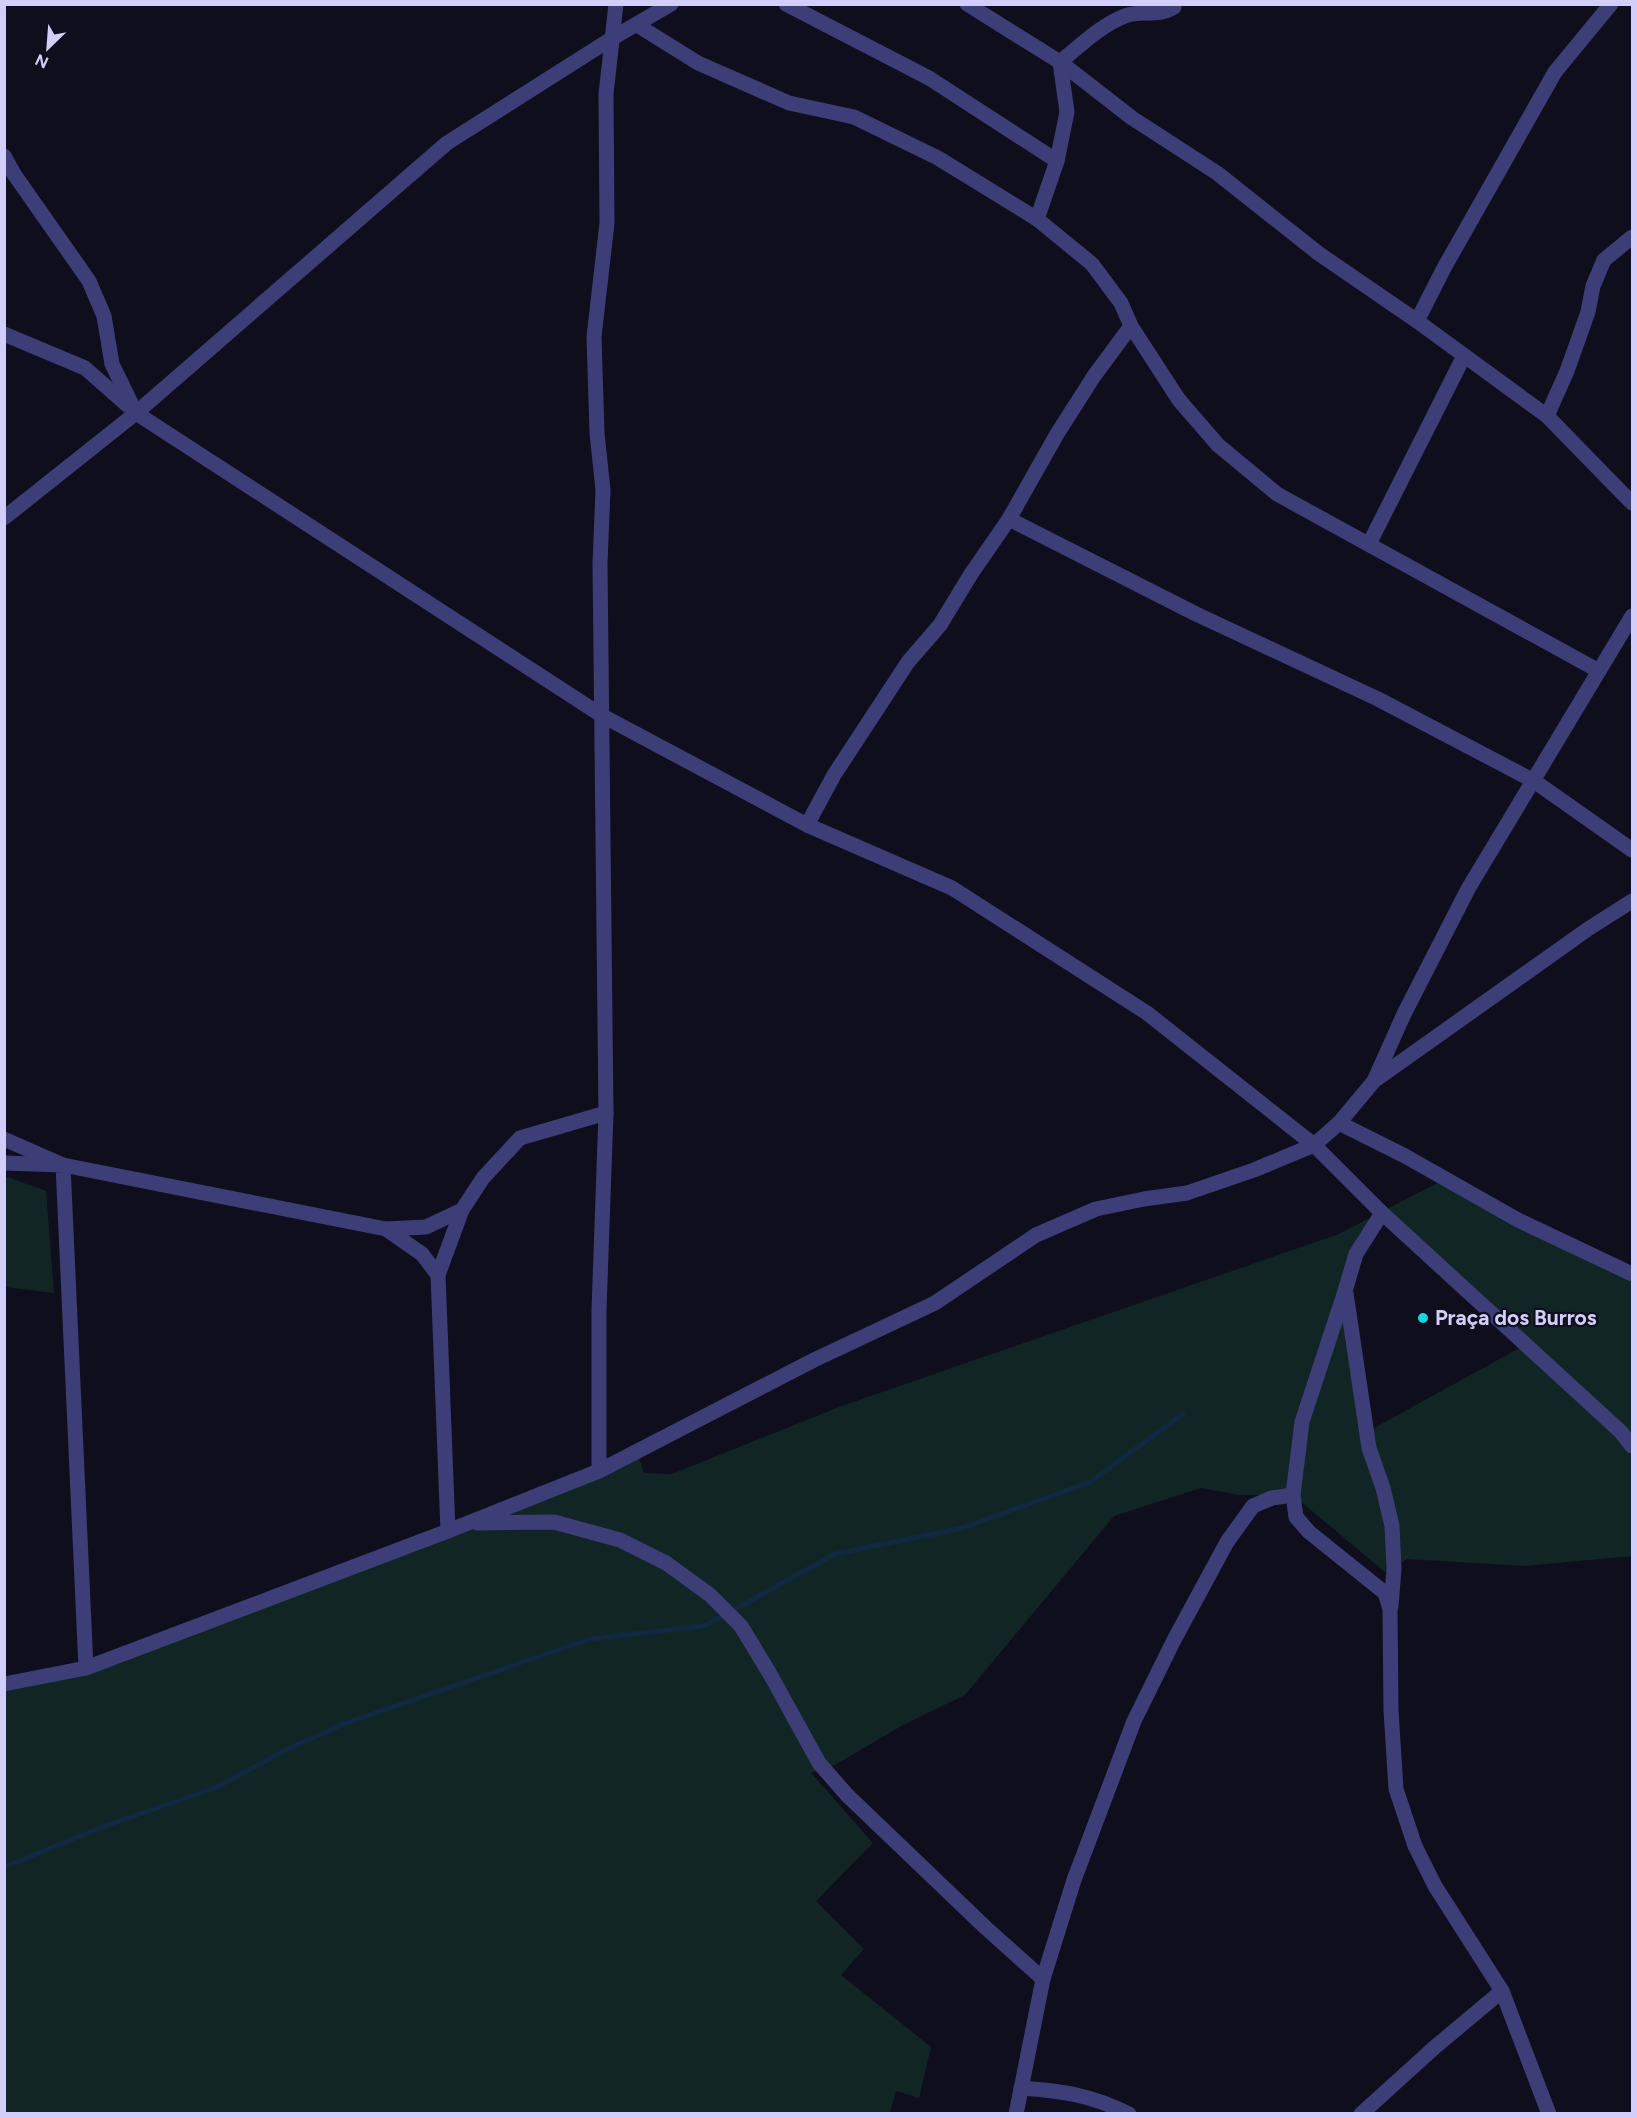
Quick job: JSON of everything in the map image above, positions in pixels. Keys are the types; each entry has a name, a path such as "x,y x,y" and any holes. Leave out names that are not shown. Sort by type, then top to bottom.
{"street":[{"path":"598,1471 599,1310 606,1113 600,563 603,490 597,434 594,337 607,223 606,94 616,4"},
{"path":"4,518 136,413 447,143 670,4"},
{"path":"786,4 929,78 1057,161"},
{"path":"967,4 1060,62 1132,118 1217,173 1318,253 1417,321 1547,416 1632,502"},
{"path":"1060,62 1113,21 1128,15 1166,12 1174,7 1174,4"},
{"path":"1417,321 1444,268 1555,72 1611,4"},
{"path":"637,25 698,63 789,103 854,117 938,158 1037,219 1092,264 1121,303 1131,327 1179,400 1218,445 1277,494 1599,671"},
{"path":"1037,219 1057,161 1067,112 1060,62"},
{"path":"4,156 14,174 89,281 104,316 112,364 136,413"},
{"path":"1547,416 1567,371 1588,312 1593,286 1604,260 1632,237"},
{"path":"807,825 834,775 902,672 940,625 971,574 1009,519 1057,434 1094,376 1131,327"},
{"path":"4,334 85,368 136,413 601,715 807,825 952,888 1147,1013 1314,1145 1382,1213 1621,1432 1632,1446"},
{"path":"1369,544 1464,356"},
{"path":"1009,519 1196,614 1378,699 1534,781 1632,849"},
{"path":"1374,1081 1404,1014 1468,889 1632,616"},
{"path":"4,1684 86,1668 448,1531 598,1471 814,1360 935,1303 1036,1235 1096,1209 1187,1193 1254,1170 1314,1145 1339,1123 1374,1081 1588,929 1632,901"},
{"path":"448,1531 438,1275 462,1210 483,1178 520,1138 606,1113"},
{"path":"1339,1123 1405,1156 1518,1220 1632,1274"},
{"path":"4,1139 63,1165"},
{"path":"4,1163 63,1165 386,1229 426,1227 462,1210"},
{"path":"63,1165 86,1668"},
{"path":"1382,1213 1356,1254 1302,1422 1293,1495 1296,1517 1309,1533 1385,1593 1390,1609"},
{"path":"386,1229 422,1254 438,1275"},
{"path":"1345,1291 1369,1448 1383,1488 1392,1526 1394,1569 1390,1609 1391,1710 1396,1789 1415,1846 1435,1886 1502,1991 1549,2114"},
{"path":"1016,2114 1043,1979 1074,1880 1134,1721 1174,1640 1227,1542 1253,1506 1272,1498 1293,1495"},
{"path":"467,1523 554,1522 620,1540 666,1563 710,1595 741,1626 819,1763 863,1811 1043,1979"},
{"path":"1361,2114 1434,2047 1502,1991"},
{"path":"1022,2088 1062,2090 1104,2101 1129,2114"}],"green space":[{"path":"5,1176 46,1191 54,1293 5,1287"},
{"path":"1445,1179 1632,1274 1632,1556 1524,1566 1407,1559 1385,1572 1293,1495 1239,1495 1201,1488 1114,1516 965,1695 903,1725 835,1765 811,1773 873,1843 816,1901 864,1949 841,1975 931,2047 919,2098 896,2091 890,2113 5,2114 5,1684 86,1668 637,1452 644,1473 672,1474 839,1407 1339,1234","holes":["1382,1213 1525,1345 1367,1432 1345,1291"]}],"waterway":[{"path":"4,1867 105,1826 215,1788 290,1748 346,1723 590,1639 704,1626 835,1554 962,1528 1090,1482 1183,1414"}],"place":[{"name":"Praça dos Burros","path":"1423,1318"}]}
